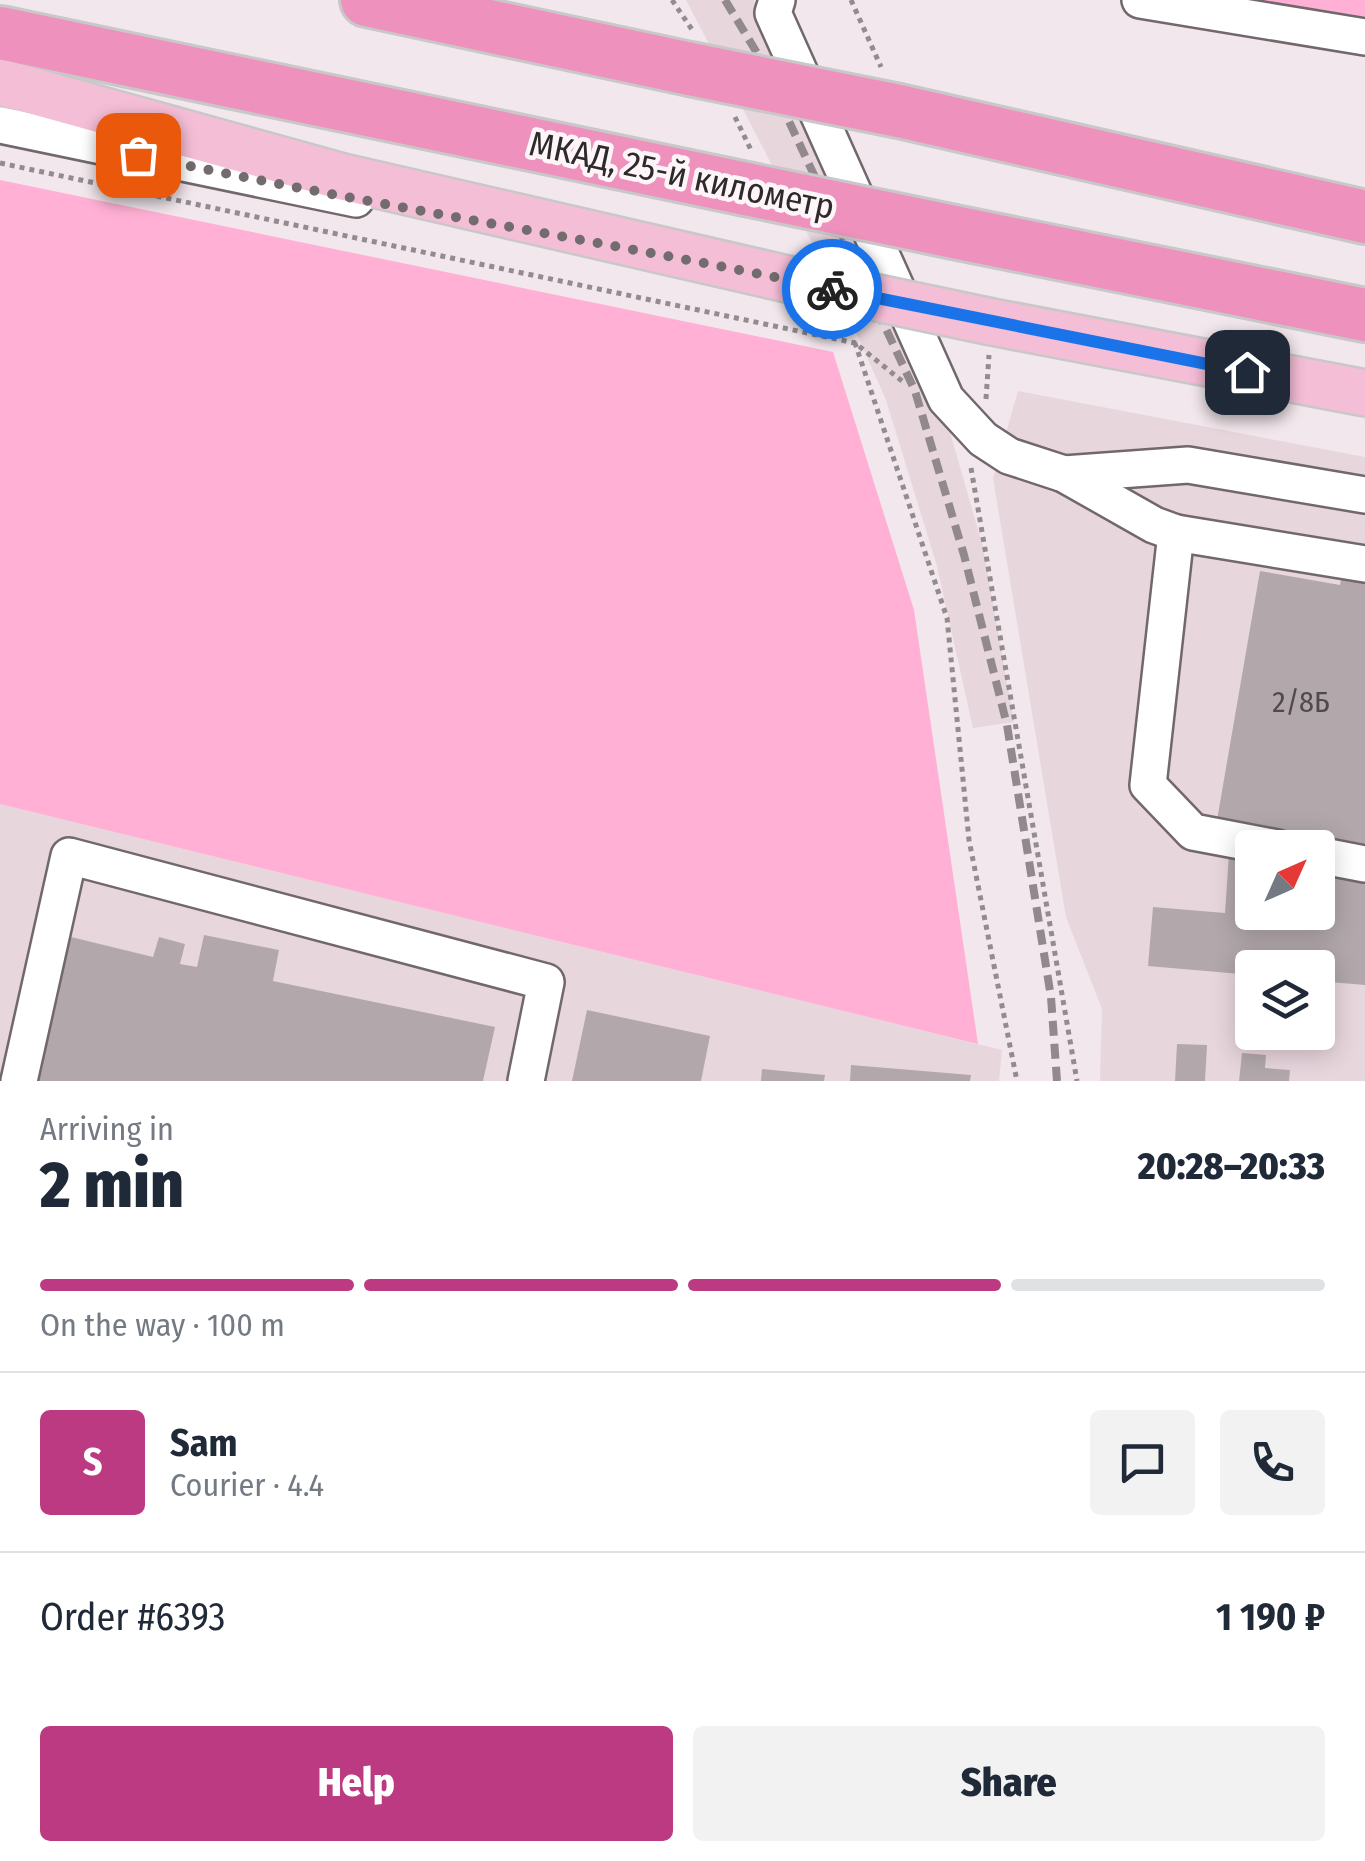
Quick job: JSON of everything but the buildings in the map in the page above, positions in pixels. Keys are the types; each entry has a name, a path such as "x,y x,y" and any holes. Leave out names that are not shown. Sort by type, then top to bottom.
{"highway":[{"path":"367,0 899,111 1365,217"},
{"name":"МКАД, 25-й километр","path":"0,32 1365,315"}],"main road":[{"path":"0,82 343,176 643,249 992,322 1365,393"}],"street":[{"path":"777,0 773,13 946,400 983,439 1009,456 1064,474 1176,533 1365,564"},
{"path":"1140,0 1365,37"},
{"path":"0,125 276,185 643,249"},
{"path":"1064,474 1188,465 1365,495"},
{"path":"1176,533 1148,785 1192,832 1235,840"},
{"path":"19,1081 70,856 546,982 526,1081"},
{"path":"1335,858 1365,864"}],"path":[{"path":"850,0 899,111"},
{"path":"0,163 855,344 915,391"},
{"path":"855,344 947,618 969,840 1018,1081"},
{"path":"983,439 968,453 1077,1081"}],"shaded area":[{"path":"686,0 754,0 943,408 983,547 1014,722 973,728 937,566 886,400 838,292"},
{"path":"1208,0 1365,0 1365,24"},
{"path":"0,180 833,352 914,610 978,1044 0,804"},
{"path":"1018,391 1365,457 1365,1081 1100,1081 1102,1009 1066,917 993,478"},
{"path":"0,804 1002,1050 999,1081 0,1081"}],"railway":[{"path":"725,0 757,53 915,391 964,555 1007,725 1051,997 1057,1081"}],"way so far":[{"path":"138,155 276,185 643,249 832,289"}],"route":[{"path":"832,289 1247,372"}]}
